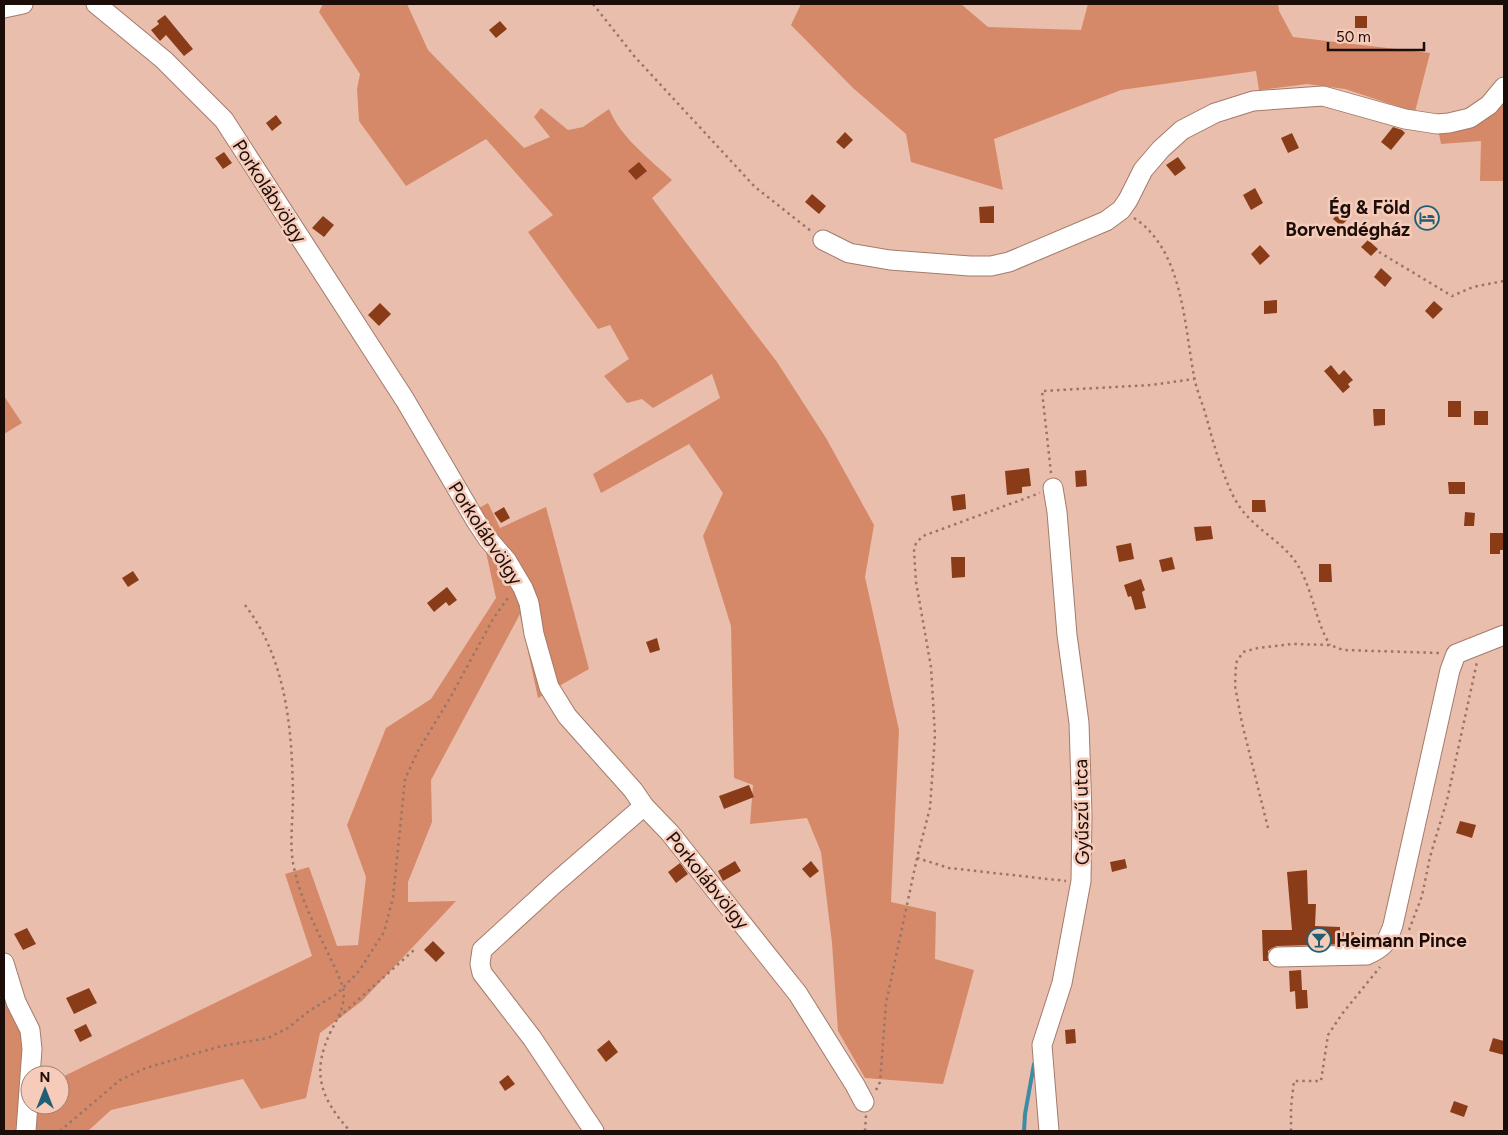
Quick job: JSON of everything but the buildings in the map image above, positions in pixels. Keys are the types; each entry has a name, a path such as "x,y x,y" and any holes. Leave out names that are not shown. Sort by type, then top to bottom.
{"street":[{"path":"4,8 23,4"},
{"name":"Porkolábvölgy","path":"96,4 164,60 224,120 404,400 476,522 507,561 529,603 534,634 549,687 567,716 633,790 644,806 670,833 798,994 856,1085 864,1102"},
{"path":"823,240 849,253 890,260 970,266 991,266 1009,262 1106,221 1122,210 1143,170 1161,148 1182,130 1215,113 1253,101 1323,96 1405,119 1437,124 1449,123 1470,118 1489,105 1504,87"},
{"name":"Gyűszű utca","path":"1049,1131 1042,1045 1062,983 1081,883 1082,814 1079,723 1067,635 1057,512 1053,488"},
{"path":"1278,957 1367,954 1380,949 1388,940 1395,917 1450,670 1456,654 1504,635"},
{"path":"594,1131 532,1038 482,973 480,964 482,950 644,806"},
{"path":"4,963 16,1002 30,1030 32,1049 26,1131"}],"path":[{"path":"593,4 635,57 755,188 823,240"},
{"path":"1122,210 1144,224 1159,242 1171,268 1182,305 1194,379 1218,459 1232,495 1247,516 1294,560 1305,577 1323,634 1330,645"},
{"path":"1379,252 1452,296 1473,288 1504,281"},
{"path":"864,1102 875,1092 880,1082 886,1002 917,858 930,808 935,735 931,667 916,582 914,551 916,543 923,536 1053,488 1042,391 1151,385 1194,379"},
{"path":"60,1131 120,1080 146,1068 222,1046 268,1038 288,1028 309,1011 337,994 359,971 384,932 394,898 405,779 418,750 450,698 493,619 506,599 520,584"},
{"path":"245,605 254,617 274,656 286,701 291,740 293,867 301,895 344,987 345,999 326,1042 320,1065 320,1083 326,1100 350,1131"},
{"path":"1268,828 1242,723 1235,686 1236,662 1243,652 1258,648 1293,644 1330,645 1343,650 1456,654"},
{"path":"917,858 949,868 1081,883"},
{"path":"338,1018 414,950"}],"shaded area":[{"path":"323,4 407,4 428,50 524,148 550,137 534,117 541,108 568,130 583,127 609,109 614,120 628,139 672,180 652,198 777,362 826,438 874,525 865,577 899,730 891,902 936,912 935,959 974,970 943,1084 865,1078 838,1031 832,943 821,852 807,818 750,824 753,785 734,778 731,626 703,536 723,493 689,444 601,493 593,474 720,398 712,374 653,408 642,399 627,403 604,376 629,359 610,325 598,329 528,232 553,215 486,139 406,186 359,121 357,89 360,74 319,12"},
{"path":"801,4 961,4 988,27 1081,30 1088,4 1278,4 1279,11 1293,37 1430,53 1415,112 1345,89 1307,84 1259,90 1256,71 1121,90 994,139 1003,190 911,162 906,134 853,88 791,25"},
{"path":"1504,87 1504,181 1480,181 1481,141 1441,144 1437,124 1449,123"},
{"path":"4,396 22,423 4,434"},
{"path":"488,503 500,528 546,507 589,669 538,698 520,614 431,780 432,822 408,882 408,902 456,901 362,1001 320,1033 306,1098 261,1109 243,1079 111,1110 88,1131 4,1131 4,971 40,1065 20,1065 20,1115 70,1115 70,1073 312,956 285,874 309,867 337,946 358,945 366,877 347,825 386,728 431,699 496,598 479,508"}],"waterway":[{"path":"1024,1131 1025,1114 1034,1064"}],"place":[{"name":"Ég & Föld Borvendégház","path":"1427,218"},
{"name":"Heimann Pince","path":"1319,940"}]}
